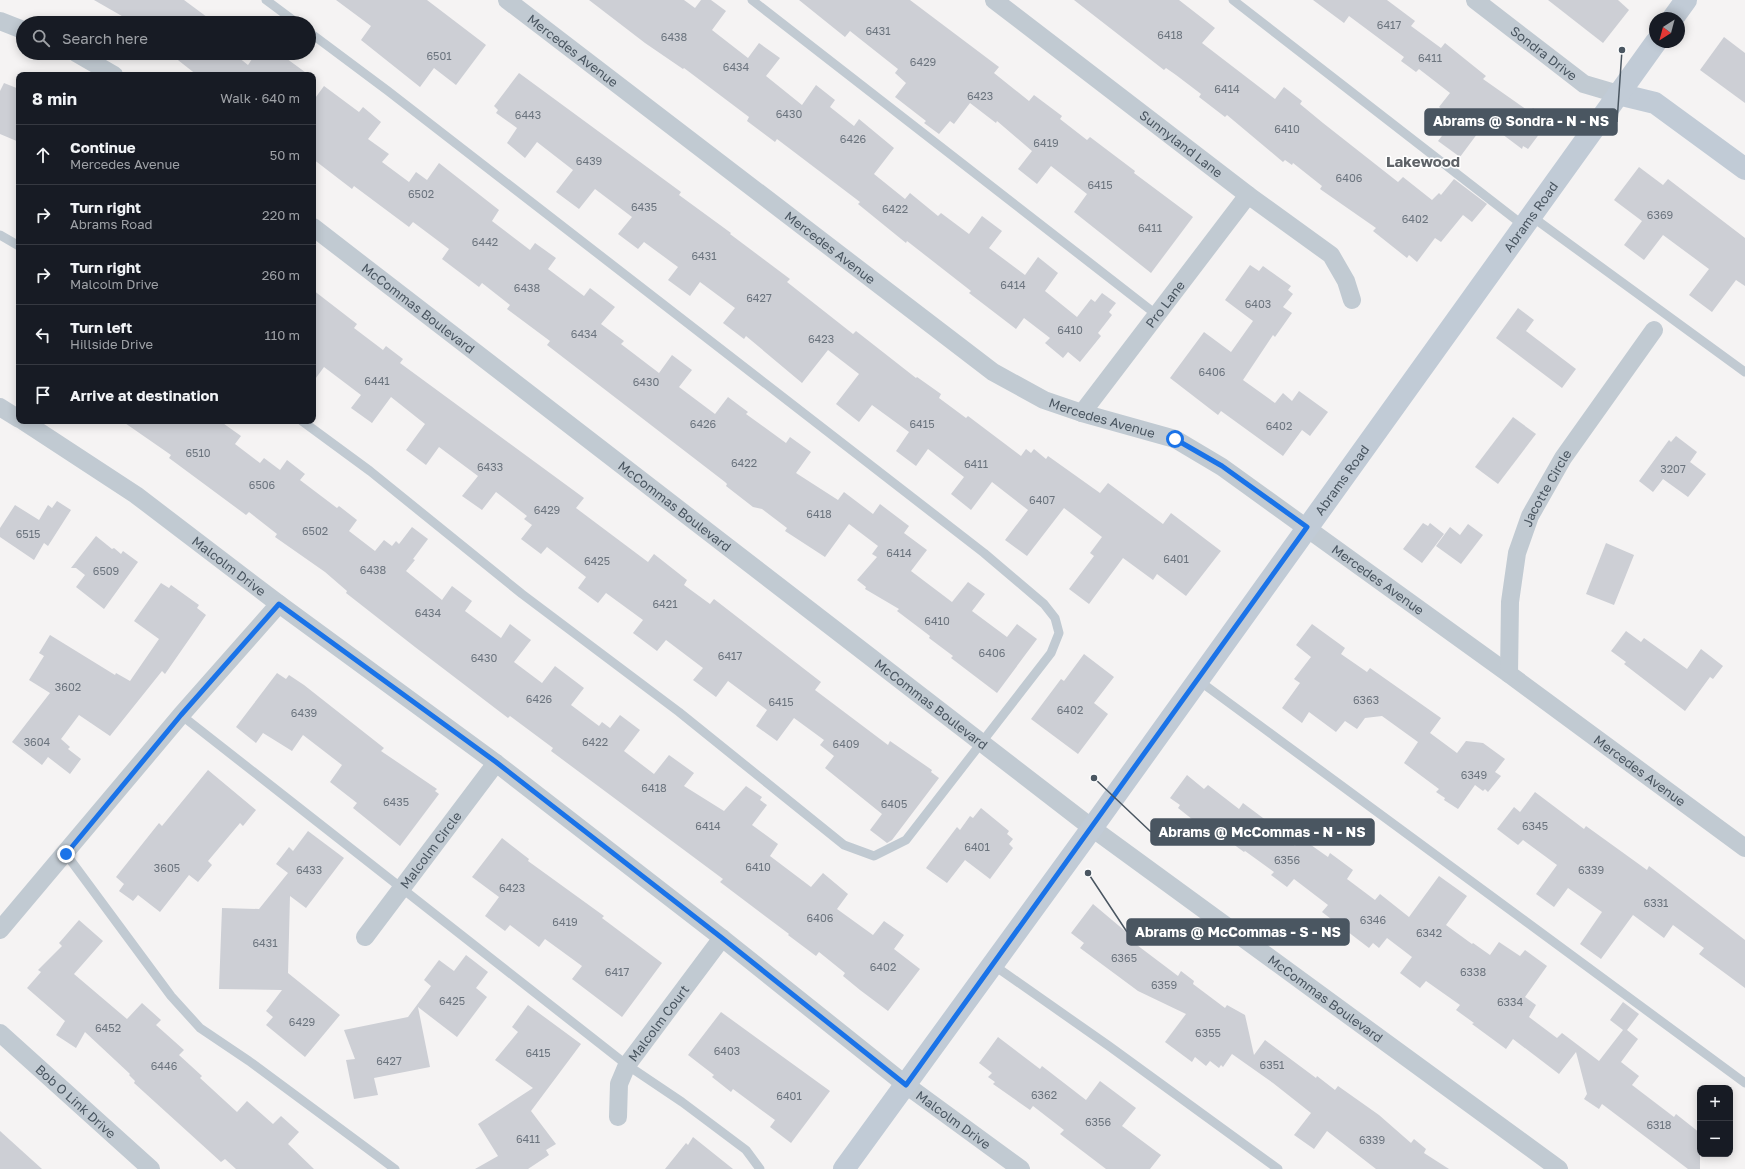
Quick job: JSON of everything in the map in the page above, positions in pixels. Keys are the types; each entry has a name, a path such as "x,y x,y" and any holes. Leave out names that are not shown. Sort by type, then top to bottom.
{"main road":[{"path":"1677,12 1686,0"},
{"name":"Abrams Road","path":"844,1169 1092,828 1652,48"},
{"path":"1618,94 1655,103 1745,169"}],"street":[{"name":"Mercedes Avenue","path":"507,0 993,372 1044,400 1082,413 1175,439 1222,466 1745,848"},
{"name":"Sunnyland Lane","path":"994,0 1248,195 1331,255 1346,281 1352,300"},
{"name":"Sondra Drive","path":"1475,0 1584,84 1618,94"},
{"path":"0,21 16,27"},
{"path":"88,60 109,72"},
{"name":"Pro Lane","path":"1082,413 1248,195"},
{"name":"McCommas Boulevard","path":"316,229 1092,828 1559,1169"},
{"name":"Jacotte Circle","path":"1508,674 1510,602 1517,553 1530,516 1563,458 1654,330"},
{"path":"0,407 16,416"},
{"name":"Malcolm Drive","path":"28,424 136,495 279,604 496,762 722,938 906,1085 1020,1169"},
{"path":"0,930 66,854 181,715 279,604"},
{"name":"Malcolm Circle","path":"365,937 496,762"},
{"name":"Malcolm Court","path":"618,1117 619,1084 627,1065 722,938"},
{"name":"Bob O Link Drive","path":"0,1033 151,1169"}],"lane":[{"path":"266,0 287,16"},
{"path":"752,0 1157,315"},
{"path":"1233,0 1527,221 1745,372"},
{"path":"306,424 370,471 522,594 679,712 844,845 874,856 906,840 1051,653 1058,633 1055,618 1044,604 984,553 388,91 316,37"},
{"path":"0,234 16,244"},
{"path":"1197,680 1745,1082"},
{"path":"181,715 627,1065 682,1102 746,1150 760,1169"},
{"path":"66,854 171,996 200,1028 249,1061 395,1169"},
{"path":"992,964 1109,1046 1278,1169"}],"building":[{"path":"94,0 184,0 206,16 122,16"},
{"path":"336,0 427,0 486,45 456,85 434,68 420,87 361,40 371,26"},
{"path":"589,0 684,0 695,8 701,0 711,0 726,11 712,30 748,58 759,43 780,58 766,76 802,105 816,85 835,100 830,107 854,126 859,119 894,148 874,174 905,199 910,193 938,216 941,213 969,234 982,216 1002,231 989,248 1025,275 1038,257 1058,273 1045,291 1077,317 1091,299 1095,302 1102,293 1116,303 1109,312 1112,315 1098,333 1101,336 1080,362 1068,352 1063,358 1045,343 1050,338 1024,318 1016,329 969,293 971,291 907,241 906,243 858,204 860,202 777,139 775,142 747,121 749,117 684,68 683,69 645,43"},
{"path":"799,0 910,0 999,67 994,73 1029,101 1034,95 1062,116 1060,119 1087,140 1090,137 1135,171 1134,173 1193,217 1151,273 1074,212 1087,194 1051,166 1037,184 1018,169 1032,151 997,121 996,123 970,103 954,124 950,121 939,134 924,123 926,121 895,97 906,83 895,73 898,69 850,31 845,37"},
{"path":"1074,0 1179,0 1215,28 1202,43 1275,99 1284,87 1302,101 1300,104 1398,182 1403,177 1432,200 1439,193 1441,195 1454,179 1487,204 1472,222 1463,215 1441,242 1435,238 1417,262 1409,255 1407,258 1373,231 1376,228 1320,189 1322,186 1293,163 1292,165 1285,160 1283,162 1227,115 1225,117 1199,97 1201,94 1166,68 1164,70"},
{"path":"1313,0 1387,0 1415,21 1411,26 1441,48 1445,43 1486,76 1483,79 1530,112 1533,108 1549,121 1528,149 1523,146 1522,149 1486,122 1460,157 1438,141 1455,119 1439,107 1450,93 1419,69 1416,72 1401,61 1404,57 1349,16 1344,23"},
{"path":"1548,0 1618,0 1629,10 1603,43"},
{"path":"1724,37 1745,53 1745,103 1700,70"},
{"path":"178,60 242,60 248,65 251,60 289,60 305,72 193,72"},
{"path":"519,73 681,192 679,195 790,279 787,282 853,334 856,331 916,378 917,377 941,394 939,398 966,418 968,416 1021,456 1026,449 1031,453 1034,449 1046,459 1048,456 1100,493 1108,483 1163,524 1171,513 1221,551 1186,596 1157,574 1153,580 1123,558 1089,604 1069,589 1094,556 1090,553 1102,537 1064,508 1027,556 1005,540 1028,510 992,482 971,510 951,494 964,477 928,449 916,466 896,451 909,432 872,405 859,422 836,404 859,374 828,350 802,383 746,336 744,339 723,323 735,308 700,282 690,296 668,280 678,267 644,242 638,249 618,234 632,217 595,189 579,209 556,192 573,170 537,142 525,158 507,143 517,128 496,113 498,110 494,106"},
{"path":"4,83 16,88 16,141 0,134 0,91"},
{"path":"324,86 359,112 363,107 381,122 368,139 389,154 382,162 409,182 416,172 427,180 439,163 499,210 492,221 530,250 535,243 556,258 548,269 584,296 590,288 615,307 601,324 624,341 621,344 659,373 672,355 692,370 679,387 715,414 728,397 748,412 746,414 786,443 790,437 811,452 796,473 838,500 844,492 873,514 880,504 909,526 904,533 927,550 911,571 952,602 968,582 985,594 972,611 1007,637 1017,624 1037,639 997,693 951,658 953,656 897,611 899,609 865,589 866,587 857,580 877,557 872,554 878,546 849,524 825,557 785,531 787,528 762,509 753,507 726,486 727,484 725,482 547,345 550,341 507,309 510,305 482,283 479,287 442,259 449,249 413,222 409,227 354,186 352,189 316,161 316,97"},
{"path":"1639,167 1663,185 1668,179 1745,238 1745,286 1736,280 1712,312 1689,295 1709,269 1663,235 1644,260 1624,245 1642,221 1614,200"},
{"path":"1250,265 1259,271 1263,266 1291,286 1288,290 1293,294 1283,307 1292,313 1275,337 1273,335 1243,380 1275,403 1283,393 1292,401 1299,391 1328,412 1310,436 1302,430 1283,456 1221,411 1218,415 1170,378 1204,332 1231,352 1253,321 1225,300"},
{"path":"316,292 357,324 354,328 383,350 386,346 403,359 400,363 584,498 576,508 648,562 654,554 687,580 684,585 710,604 714,599 821,682 815,690 888,745 890,741 932,770 931,772 939,778 892,840 887,843 870,830 882,814 825,768 834,756 820,745 824,740 794,718 777,741 756,726 767,710 728,681 716,697 693,680 703,668 666,640 657,651 633,633 643,620 606,593 598,603 578,588 586,577 547,547 541,554 521,539 532,525 524,519 527,516 496,492 482,510 462,496 478,476 439,447 426,465 406,450 425,424 391,397 372,423 351,408 361,395 324,367 316,378"},
{"path":"1518,308 1534,320 1526,331 1576,369 1562,388 1496,338"},
{"path":"1513,417 1536,434 1498,484 1475,467"},
{"path":"126,424 224,424 241,436 235,444 260,463 264,458 280,470 287,460 305,474 300,480 337,508 339,506 357,520 349,531 375,551 384,540 392,546 396,541 399,544 412,527 428,539 406,571 442,600 452,586 472,601 465,611 501,638 510,624 531,640 514,662 542,683 555,666 584,688 571,705 599,726 602,722 610,728 620,715 640,730 624,751 654,774 669,755 694,773 684,786 724,811 746,786 762,797 760,800 767,805 752,825 778,844 770,856 811,887 823,873 848,894 837,909 873,935 884,921 904,935 894,949 920,969 888,1011 843,976 845,973 819,952 816,956 788,935 789,934 720,882 723,879 551,751 553,748 510,716 508,718 415,647 346,593 347,591 325,572 275,537 277,534 249,512 246,515 169,458 171,455"},
{"path":"1676,436 1697,452 1690,462 1706,474 1688,497 1663,479 1653,492 1639,481 1669,440 1671,442"},
{"path":"57,501 71,510 48,546 44,543 34,560 0,537 0,528 15,505 39,520 48,505 52,508"},
{"path":"1423,523 1428,526 1430,523 1444,534 1422,563 1403,549"},
{"path":"1468,524 1483,535 1461,564 1436,546 1450,527 1460,535"},
{"path":"96,536 112,549 114,548 121,554 123,551 138,562 104,609 76,587 85,575 76,568 71,568"},
{"path":"1606,543 1634,555 1614,605 1586,594"},
{"path":"161,583 169,588 171,585 199,605 197,608 206,615 165,674 162,671 110,736 79,715 61,739 70,747 68,749 81,759 70,774 48,757 42,765 12,742 50,693 29,680 44,656 39,653 50,635 115,675 116,673 130,681 159,639 134,621"},
{"path":"1312,624 1345,648 1341,654 1367,672 1370,668 1441,718 1430,733 1457,753 1466,741 1483,743 1505,759 1495,772 1501,776 1488,792 1485,789 1483,791 1475,785 1458,809 1444,800 1445,798 1436,792 1439,789 1404,763 1418,742 1382,716 1365,718 1357,729 1345,721 1336,732 1309,712 1302,723 1282,708 1300,683 1294,679 1311,657 1296,645"},
{"path":"1626,631 1641,642 1644,638 1687,669 1701,649 1723,666 1713,679 1710,677 1685,711 1624,664 1626,662 1611,651"},
{"path":"1084,654 1114,677 1094,703 1108,714 1078,754 1031,719 1061,679 1064,681"},
{"path":"277,673 286,679 289,675 304,685 384,748 381,751 437,789 435,791 439,794 400,846 353,808 357,803 330,782 342,765 303,735 292,751 263,733 256,743 236,727"},
{"path":"208,770 256,810 243,826 240,823 208,861 212,865 198,882 189,875 160,912 138,895 133,901 119,891 124,884 116,877 159,823 162,826"},
{"path":"1187,775 1204,789 1208,785 1239,809 1243,803 1267,821 1266,823 1295,846 1301,838 1328,857 1330,853 1353,870 1347,879 1375,900 1380,894 1409,917 1439,876 1467,896 1446,925 1490,955 1499,942 1520,956 1525,950 1547,966 1525,997 1536,1005 1529,1017 1557,1038 1562,1033 1599,1061 1623,1030 1610,1020 1623,1002 1639,1014 1627,1030 1638,1039 1621,1062 1639,1076 1632,1085 1674,1117 1676,1114 1697,1131 1697,1157 1700,1157 1700,1169 1688,1169 1602,1104 1599,1109 1584,1099 1587,1094 1576,1052 1559,1074 1513,1039 1506,1049 1456,1010 1460,1005 1426,981 1420,988 1400,973 1412,957 1387,938 1379,948 1373,943 1369,948 1322,912 1328,905 1294,879 1287,887 1271,875 1274,872 1229,841 1226,845 1178,808 1180,805 1170,798"},
{"path":"1535,792 1584,829 1586,826 1647,870 1649,866 1745,940 1745,988 1699,954 1704,948 1673,925 1664,938 1633,915 1601,959 1580,944 1602,912 1568,888 1554,907 1536,894 1557,865 1523,840 1518,845 1497,829 1514,807 1520,812"},
{"path":"981,808 1009,831 1007,834 1013,839 1009,844 1013,848 990,879 965,860 947,883 926,868 957,827 960,830 970,816 973,818"},
{"path":"308,831 344,858 306,908 290,896 288,973 340,1015 305,1057 266,1025 273,1017 266,1011 282,990 219,989 222,908 259,909 288,873 276,864 289,847 293,851"},
{"path":"502,838 529,859 528,861 604,916 602,918 662,963 622,1017 572,979 582,966 545,939 539,947 510,925 505,931 485,916 499,897 472,877"},
{"path":"1093,904 1131,936 1129,939 1178,976 1181,971 1194,981 1193,984 1225,1008 1227,1005 1245,1015 1254,1055 1265,1040 1316,1078 1317,1076 1335,1090 1338,1086 1379,1115 1411,1143 1414,1139 1426,1149 1424,1153 1449,1169 1376,1169 1327,1131 1314,1149 1294,1135 1311,1113 1273,1083 1232,1054 1223,1067 1221,1065 1219,1068 1210,1061 1206,1066 1195,1057 1192,1062 1165,1042 1186,1014 1138,991 1080,948 1084,943 1071,933"},
{"path":"79,920 103,941 74,974 127,1019 142,1003 161,1020 156,1025 184,1050 179,1055 202,1076 200,1078 237,1112 247,1101 273,1124 281,1116 299,1132 288,1144 314,1169 236,1169 225,1159 221,1162 134,1083 135,1081 129,1075 130,1074 85,1032 76,1048 56,1035 65,1021 27,988 41,972 38,970 62,946 59,943"},
{"path":"466,955 488,972 476,988 487,997 457,1037 418,1007 430,1067 374,1078 378,1095 354,1099 346,1060 355,1059 344,1030 408,1017 431,986 424,980 439,960 454,971"},
{"path":"528,1005 581,1044 531,1111 556,1144 546,1150 549,1155 528,1169 475,1169 498,1156 478,1124 533,1088 495,1060 518,1032 512,1027"},
{"path":"721,1012 830,1091 791,1143 770,1127 775,1120 733,1089 731,1092 712,1077 714,1075 688,1055"},
{"path":"998,1037 1040,1069 1042,1066 1086,1100 1100,1081 1136,1108 1122,1126 1161,1155 1150,1169 1106,1169 1060,1134 1064,1130 1033,1106 1030,1110 993,1084 995,1082 988,1077 992,1073 979,1063"},
{"path":"0,1131 42,1169 0,1169"},
{"path":"693,1137 733,1169 665,1169 686,1143 688,1145"}],"place":[{"name":"Abrams @ Sondra - N - NS","path":"1622,50"},
{"name":"Abrams @ McCommas - N - NS","path":"1094,778"},
{"name":"Abrams @ McCommas - S - NS","path":"1088,873"}],"district":[{"name":"Lakewood","path":"1423,161"}],"route":[{"path":"66,854 181,715 279,604 496,762 722,938 906,1085 1307,527 1222,466 1175,439"}]}
